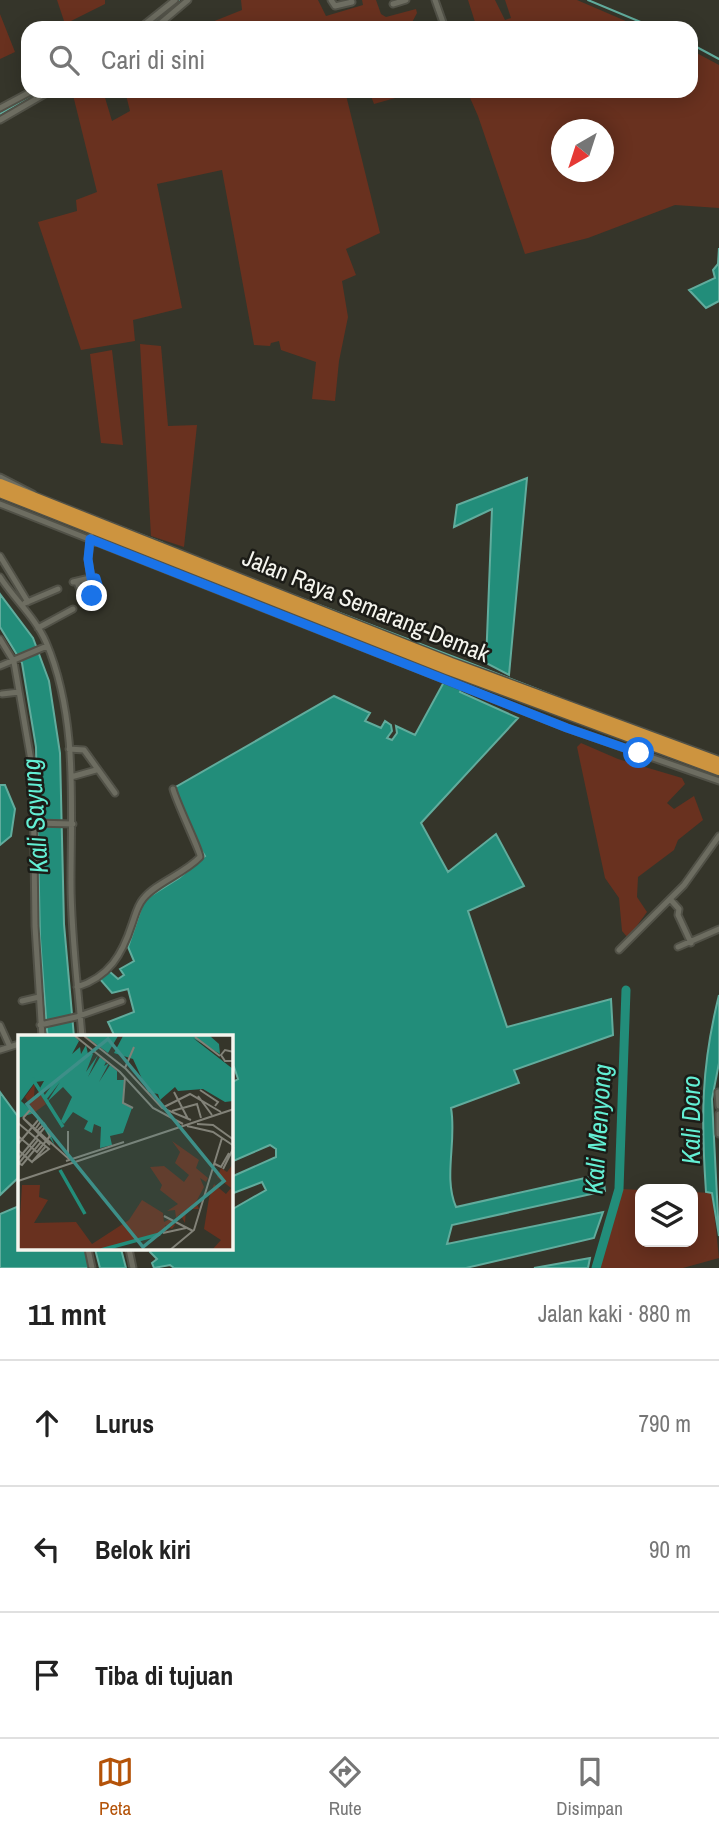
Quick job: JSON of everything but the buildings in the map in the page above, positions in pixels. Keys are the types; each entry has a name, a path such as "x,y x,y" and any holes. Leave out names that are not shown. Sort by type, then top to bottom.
{"highway":[{"name":"Jalan Raya Semarang-Demak","path":"0,484 568,715 719,770"},
{"name":"Jalan Raya Semarang-Demak","path":"0,492 92,535 243,585 719,762"}],"street":[{"path":"149,21 175,0"},
{"path":"163,21 188,0"},
{"path":"331,0 335,6 352,2"},
{"path":"393,4 406,0"},
{"path":"435,0 442,21"},
{"path":"0,108 21,97"},
{"path":"0,120 38,98"},
{"path":"0,477 30,491 38,499"},
{"path":"0,504 92,535 567,728 719,780"},
{"path":"91,578 88,559 92,535"},
{"path":"0,556 47,646 64,702 71,777 71,883 78,1016 82,1035"},
{"path":"0,577 25,603"},
{"path":"91,578 96,578 98,590 85,599 75,582 91,578"},
{"path":"25,603 58,589"},
{"path":"38,628 73,609"},
{"path":"0,639 16,661 33,772 42,1035"},
{"path":"0,666 47,646"},
{"path":"2,694 19,692"},
{"path":"567,728 568,715"},
{"path":"69,749 82,748 115,793"},
{"path":"71,777 96,770"},
{"path":"77,987 90,983 121,954 144,897 179,875 200,857 201,850 182,819 173,789"},
{"path":"35,823 72,824"},
{"path":"619,950 670,899 719,836"},
{"path":"670,899 680,910 678,915 691,943"},
{"path":"678,947 719,929"},
{"path":"22,1001 39,997"},
{"path":"42,1025 122,1001"},
{"path":"0,1025 10,1047"},
{"path":"0,1050 18,1044"},
{"path":"719,1084 719,1106"},
{"path":"719,1114 719,1133"},
{"path":"129,1251 133,1268"}],"shaded area":[{"path":"57,0 105,0 105,4 71,21 64,21"},
{"path":"241,0 318,0 326,16 363,5 362,0 376,0 381,14 386,17 416,9 417,13 413,21 214,21 242,10"},
{"path":"468,0 495,0 505,20 511,18 505,0 577,0 626,21 475,21"},
{"path":"0,14 15,52 0,59"},
{"path":"698,54 719,65 719,208 675,205 588,238 525,254 470,98 698,98"},
{"path":"74,98 105,98 112,121 130,111 127,98 347,98 380,233 346,249 356,275 342,281 348,317 339,361 335,401 312,399 316,362 281,350 279,341 271,343 270,346 254,345 222,170 157,184 182,308 133,320 135,341 81,350 38,222 77,211 76,200 97,192"},
{"path":"372,98 395,98 374,104"},
{"path":"140,344 161,346 168,426 197,425 184,547 151,536"},
{"path":"112,350 123,445 101,443 90,354"},
{"path":"581,743 618,759 682,778 685,784 667,803 674,809 694,796 703,820 678,840 674,850 638,877 637,897 647,912 628,938 622,931 619,898 605,878 577,747"},
{"path":"622,1189 635,1190 635,1247 698,1247 698,1192 712,1193 719,1258 683,1268 599,1268"}],"water":[{"path":"719,248 719,301 706,308 689,290 715,278 713,270 718,264"},
{"path":"527,478 509,675 486,663 492,509 454,527 457,505"},
{"path":"0,594 33,638 49,681 60,753 64,924 74,1035 48,1035 40,938 36,747 22,663 0,627"},
{"path":"445,680 462,687 460,692 518,718 421,823 448,872 496,834 524,886 468,911 507,1027 611,999 613,1035 514,1070 519,1083 451,1108 450,1171 456,1207 603,1174 605,1191 452,1225 447,1244 603,1212 594,1238 466,1268 174,1268 170,1265 154,1268 152,1263 157,1259 150,1251 233,1251 233,1209 266,1190 262,1182 233,1193 233,1176 276,1157 276,1149 270,1145 233,1161 233,1082 238,1079 233,1067 233,1035 114,1035 108,1022 134,1012 128,989 112,993 99,978 109,971 118,979 124,975 120,969 134,961 128,947 144,900 179,878 205,856 191,834 174,788 334,696 370,713 365,721 381,728 385,721 391,725 392,731 387,738 392,740 397,733 396,726 415,735"},
{"path":"0,785 5,785 15,809 11,836 0,845"},
{"path":"719,995 719,1063 712,1099 719,1236 712,1193 706,1192 703,1116 709,1046"},
{"path":"0,1092 18,1117 18,1178 0,1195"},
{"path":"18,1206 18,1251 86,1251 90,1268 0,1268 0,1214"},
{"path":"96,1251 122,1251 126,1268 100,1268"},
{"path":"590,1258 588,1268 534,1268"}],"waterway":[{"path":"154,21 179,0"},
{"path":"588,0 638,21"},
{"path":"698,48 719,59"},
{"path":"0,114 27,98"},
{"path":"34,493 163,543"},
{"path":"213,564 560,698"},
{"path":"710,754 719,757"},
{"name":"Kali Menyong","path":"596,1268 619,1189 626,990"}],"route":[{"path":"92,596 99,588 96,578 91,578 88,563 90,539 567,728 639,753"}],"water label":[{"name":"Kali Sayung","path":"35,816"},
{"name":"Kali Doro","path":"691,1120"}]}
